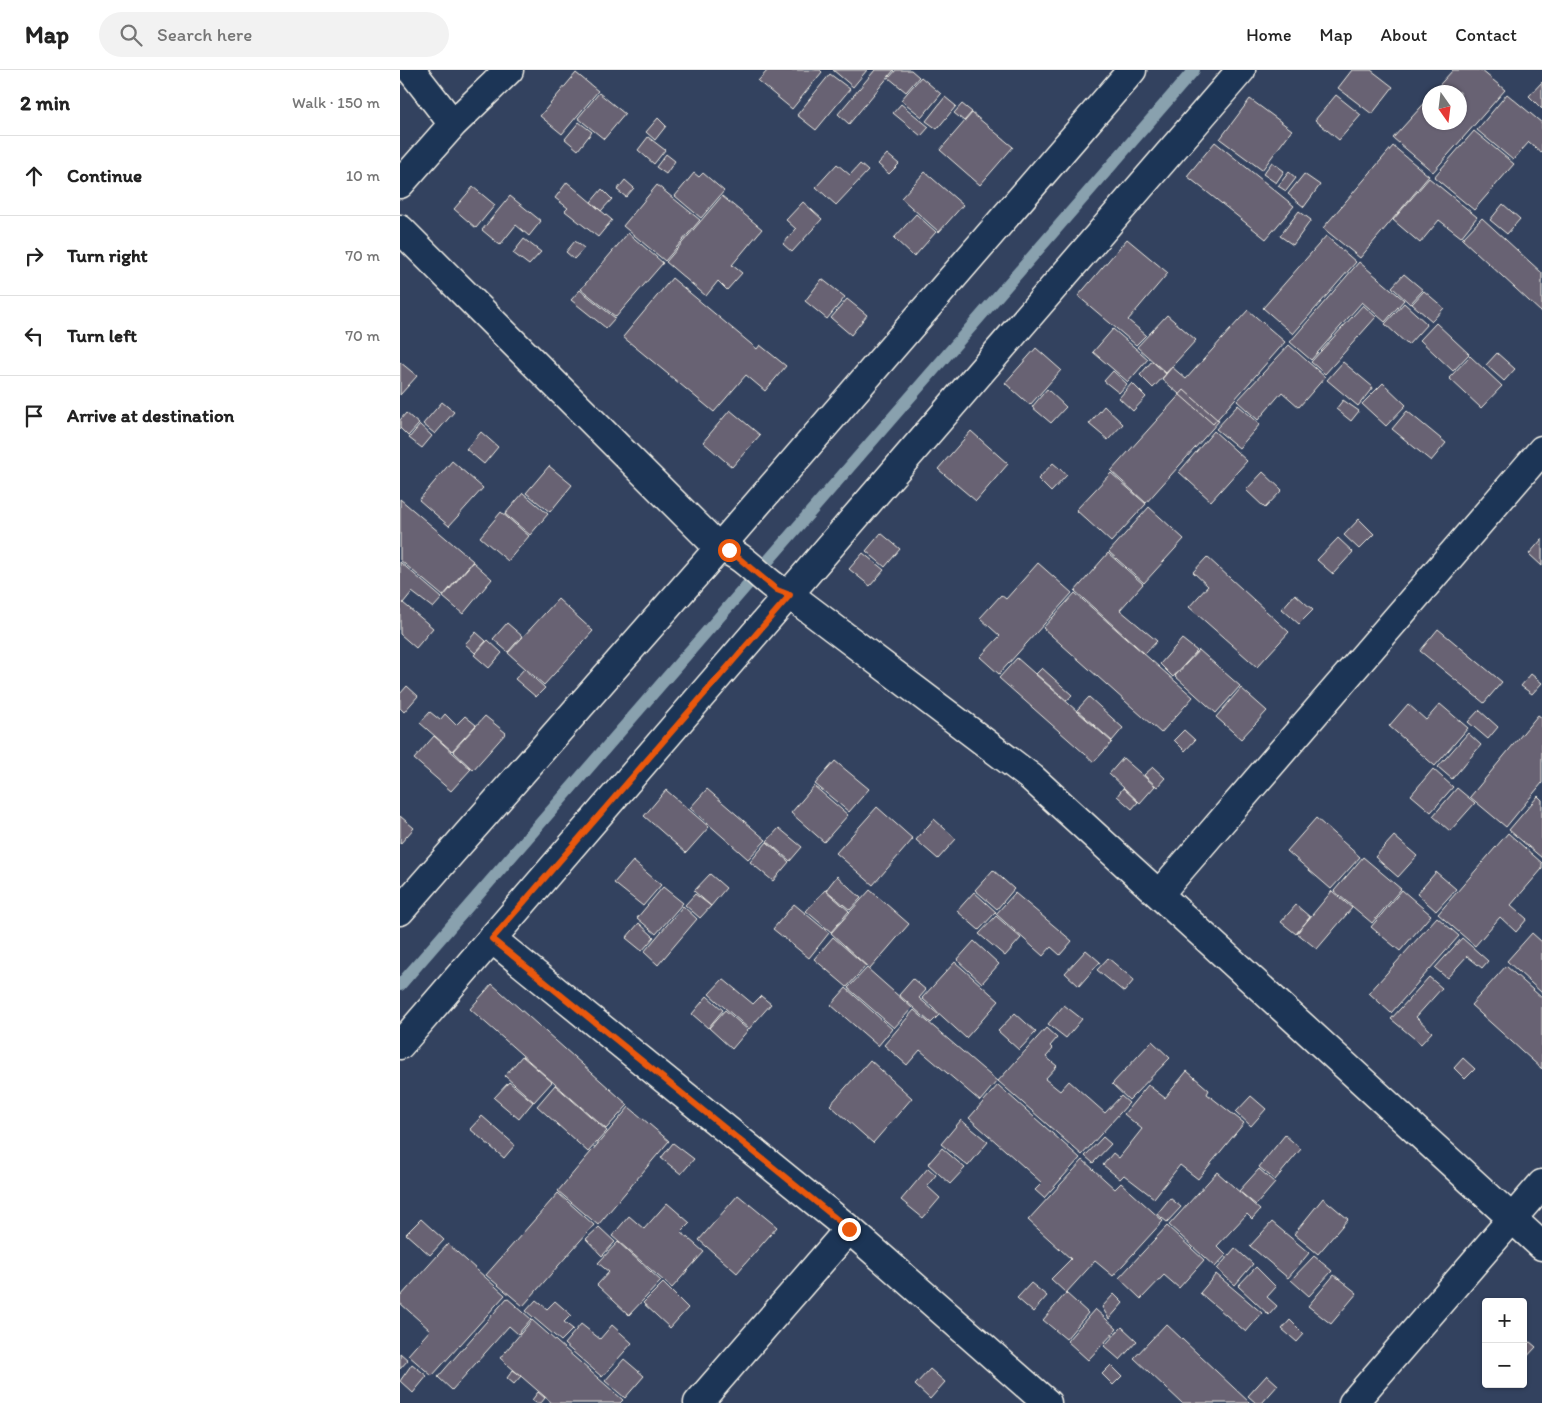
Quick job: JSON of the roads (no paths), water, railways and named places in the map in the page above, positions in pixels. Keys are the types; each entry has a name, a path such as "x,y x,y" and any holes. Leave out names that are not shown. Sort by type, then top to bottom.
{"street":[{"path":"411,70 453,124"},
{"path":"400,184 453,124 509,70"},
{"path":"400,911 724,549 1132,70"},
{"path":"400,1045 784,593 1241,70"},
{"path":"400,229 724,549 1032,778 1542,1246"},
{"path":"1158,894 1542,450"},
{"path":"492,939 849,1229 1047,1403"},
{"path":"1352,1403 1542,1184"},
{"path":"698,1403 849,1229"}],"waterway":[{"path":"400,985 1194,70"}]}
